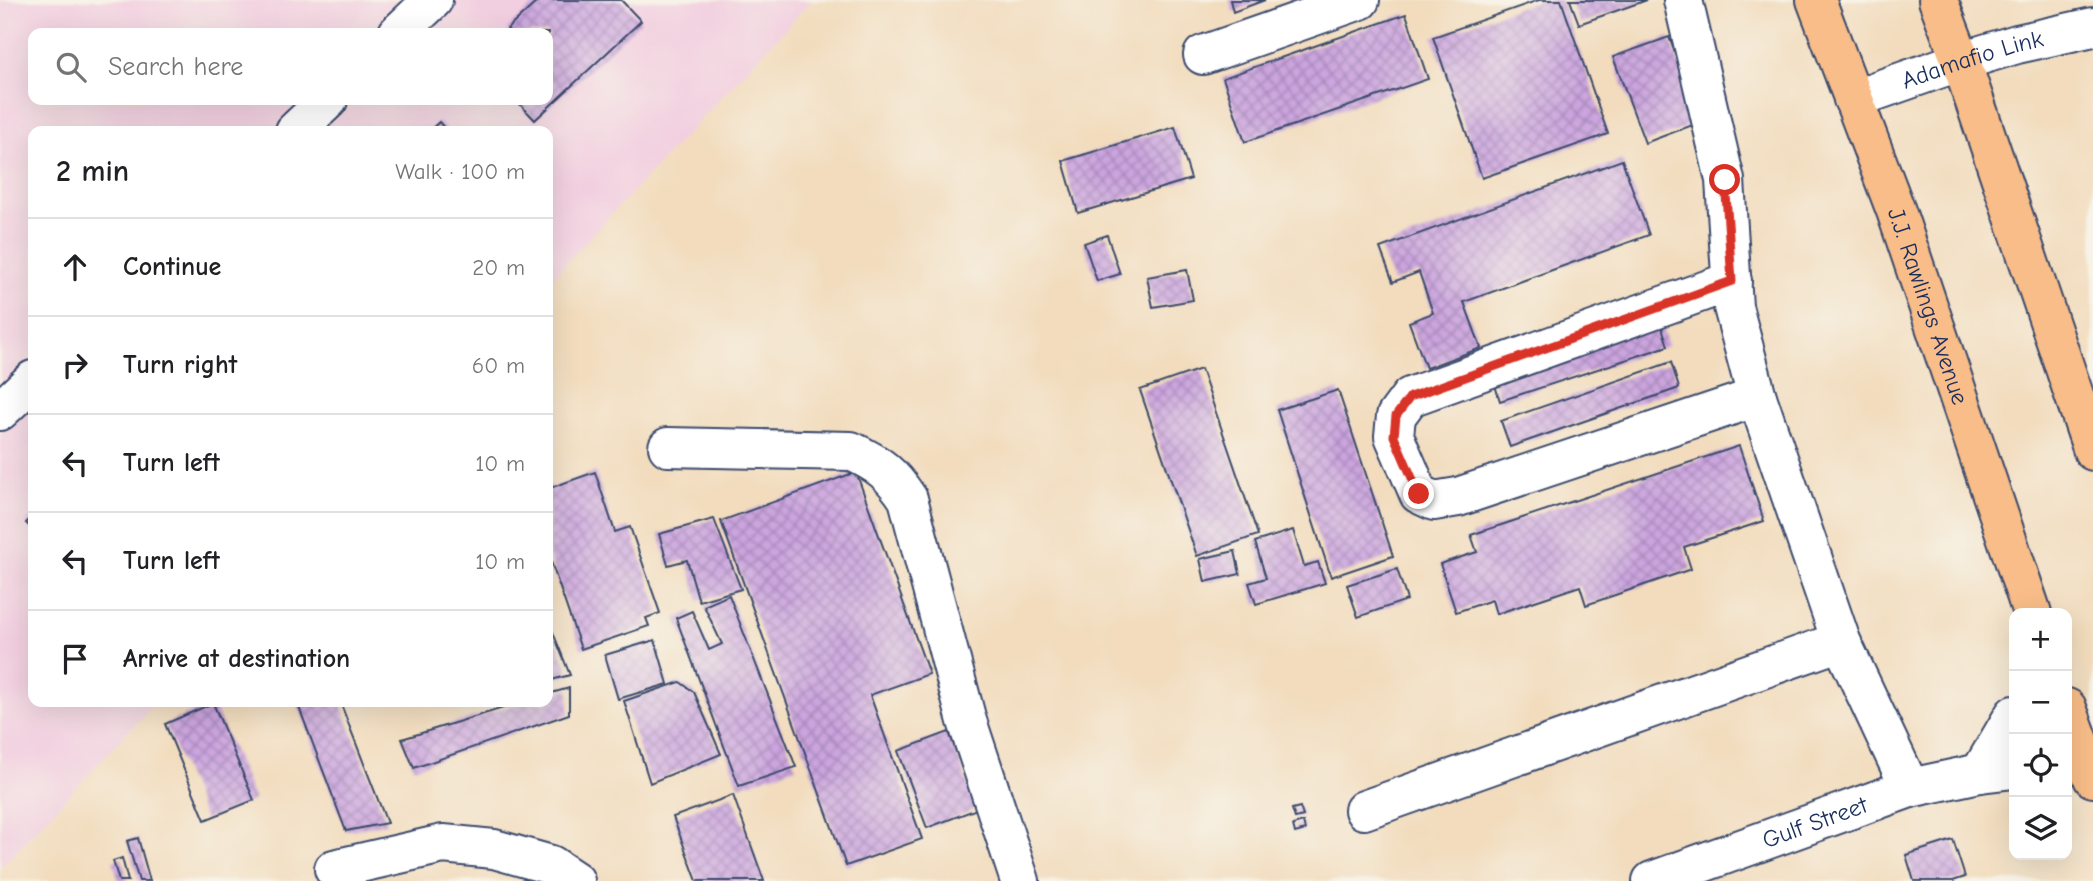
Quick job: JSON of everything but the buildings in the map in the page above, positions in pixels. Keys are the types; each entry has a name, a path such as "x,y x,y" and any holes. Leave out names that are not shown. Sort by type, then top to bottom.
{"highway":[{"name":"J.J. Rawlings Avenue","path":"1815,0 1896,211 2030,608"},
{"path":"1938,0 2093,451"},
{"path":"2072,728 2083,770"}],"street":[{"path":"403,28 433,0"},
{"path":"1203,55 1360,0"},
{"path":"1683,0 1725,180 1733,307 1757,397 1841,640 1909,788"},
{"name":"Adamafio Link","path":"1853,99 2017,44 2093,27"},
{"path":"300,126 323,105"},
{"path":"1732,281 1410,397 1396,416 1394,436 1419,494 1434,501 1458,497 1757,397"},
{"path":"0,411 28,385"},
{"path":"668,447 851,451 879,464 895,479 908,499 967,721 1020,881"},
{"path":"1364,810 1841,640"},
{"name":"Gulf Street","path":"1652,881 1909,788 1997,771 2009,731"},
{"path":"334,869 443,844 494,849 551,864 575,881"}],"shaded area":[{"path":"0,0 812,0 553,277 553,126 28,126 28,707 151,707 0,868"}],"route":[{"path":"1419,494 1394,436 1396,416 1410,397 1732,281 1725,180"}]}
